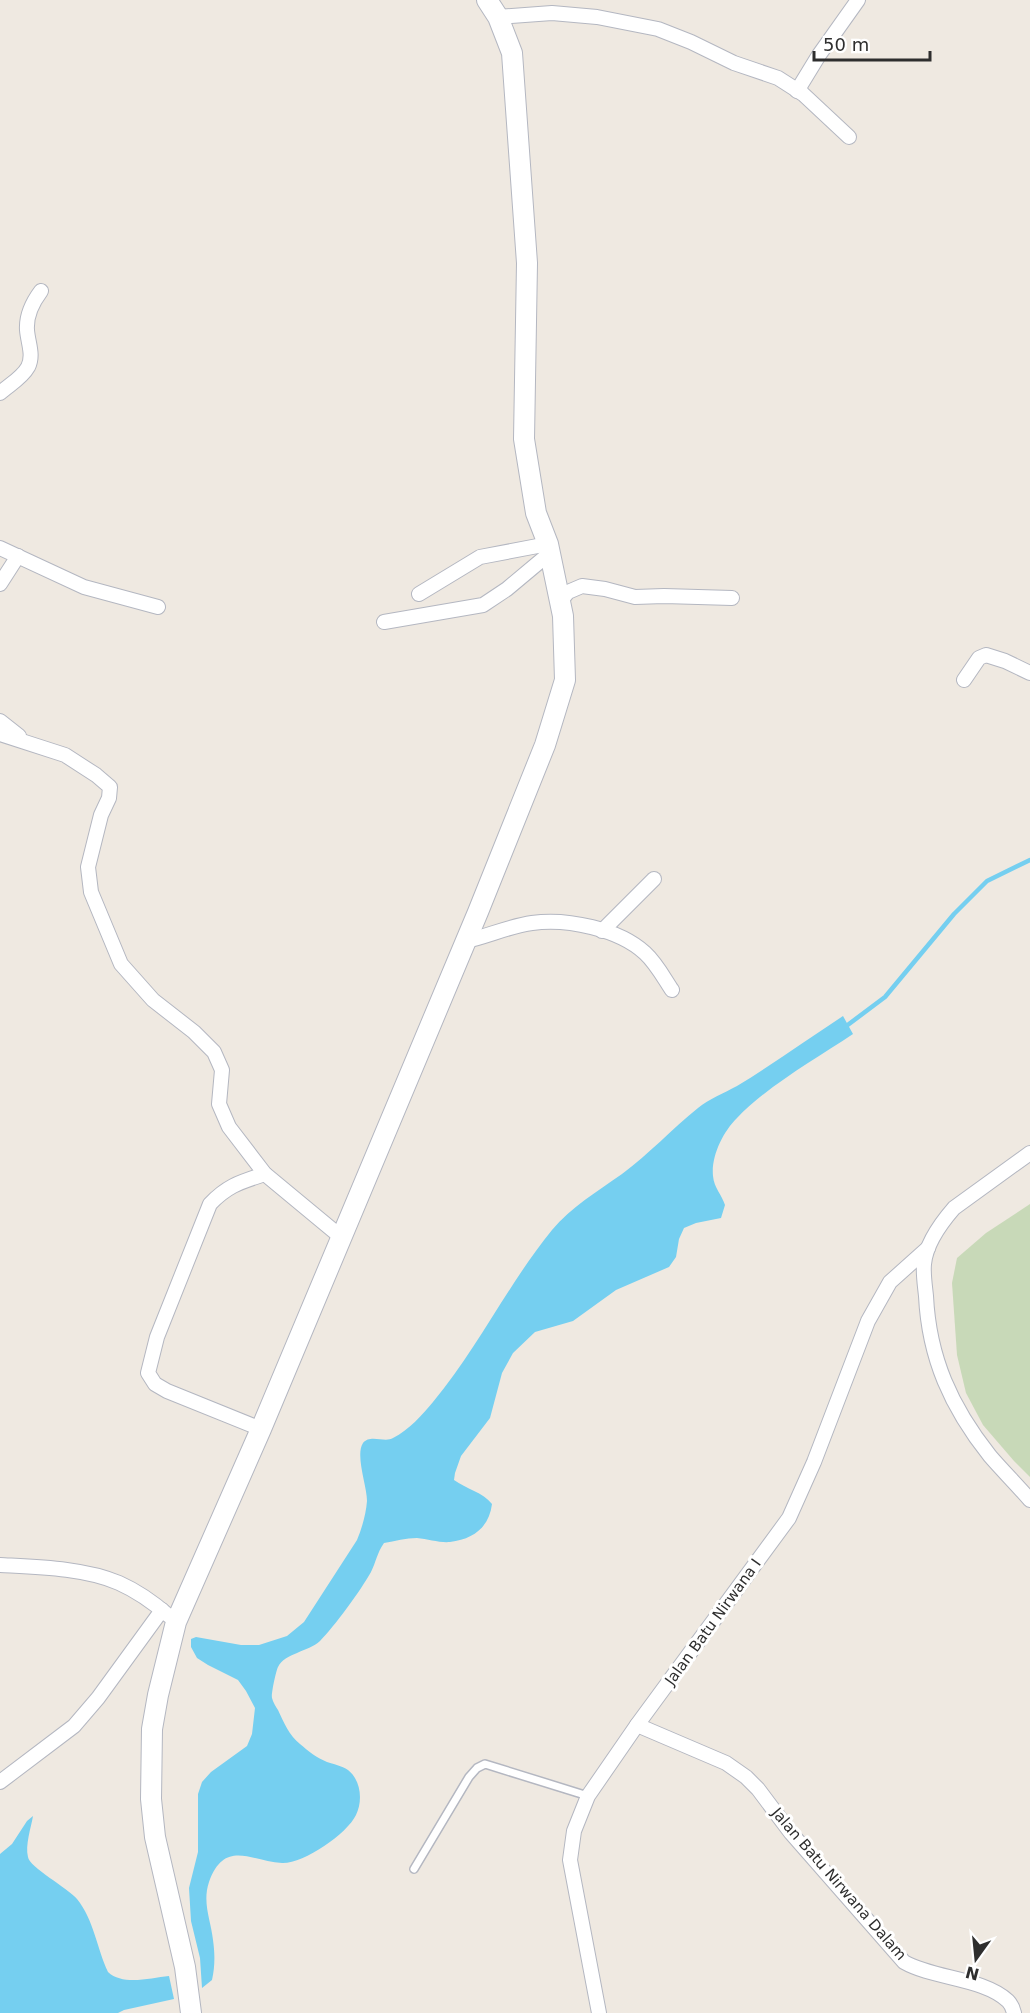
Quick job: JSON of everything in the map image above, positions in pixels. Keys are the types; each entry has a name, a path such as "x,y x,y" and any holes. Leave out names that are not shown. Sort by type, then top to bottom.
{"street":[{"path":"0,1782 74,1726 169,1616 261,1430 466,940 545,745 565,680 563,616 549,549 536,513 524,439 527,263 512,53 498,17 487,0"},
{"path":"798,91 819,55 858,0"},
{"path":"498,17 552,13 597,17 658,29 734,63 778,78 824,112 849,137"},
{"path":"0,393 23,374 29,365 31,350 27,333 28,317 33,302 41,291"},
{"path":"0,548 84,587 158,607"},
{"path":"419,594 480,557 549,549"},
{"path":"384,622 483,605 507,589 549,549"},
{"path":"0,584 18,556"},
{"path":"560,602 568,592 582,586 635,597 732,598"},
{"path":"964,680 979,658 986,655 1030,673"},
{"path":"0,721 28,742"},
{"path":"0,734 65,756 96,775 110,787 109,798 101,815 88,867 91,892 121,964 153,1000 194,1032 214,1052 222,1070 219,1104 229,1127 265,1174 341,1237"},
{"path":"602,931 654,879"},
{"path":"466,940 516,926 557,921 602,931 633,944 645,954 672,990"},
{"path":"1030,1153 954,1208 945,1218 928,1248 924,1264 930,1340 938,1366 970,1427 990,1456 1030,1500"},
{"path":"261,1430 167,1391 155,1384 148,1373 157,1337 210,1204 222,1192 237,1183 265,1174"},
{"name":"Jalan Batu Nirwana I","path":"599,2013 570,1860 574,1831 588,1796 637,1725 789,1518 814,1462 868,1321 890,1282 928,1248"},
{"path":"0,1565 65,1570 118,1582 169,1616"},
{"path":"169,1616 152,1729 151,1799 155,1837 185,1967 190,2011"},
{"name":"Jalan Batu Nirwana Dalam","path":"637,1725 726,1763 746,1777 758,1789 791,1833 904,1962 918,1970 988,1988 1009,2002 1014,2013"}],"lane":[{"path":"414,1869 477,1767 485,1764 588,1796"}],"green space":[{"path":"1030,1204 1030,1477 983,1425 966,1393 957,1355 952,1283 957,1258 986,1233"}],"water":[{"path":"843,1016 853,1034 762,1095 727,1130 716,1153 713,1168 715,1184 725,1205 721,1218 684,1228 679,1239 676,1257 669,1267 616,1290 573,1321 535,1332 513,1353 502,1373 490,1418 461,1456 455,1473 454,1480 484,1496 492,1504 484,1525 473,1535 450,1542 417,1538 384,1543 367,1580 326,1635 315,1645 281,1662 274,1682 272,1698 287,1728 296,1740 313,1754 352,1774 360,1791 360,1803 356,1815 344,1831 301,1859 282,1863 231,1856 223,1860 209,1882 207,1890 206,1897 214,1945 214,1970 212,1980 202,1988 200,1958 191,1921 189,1888 198,1852 198,1794 202,1782 211,1772 247,1746 252,1734 255,1708 238,1680 197,1658 191,1647 191,1639 196,1637 241,1645 259,1645 287,1636 304,1622 361,1531 367,1501 360,1455 363,1443 370,1439 386,1440 399,1435 424,1412 464,1360 521,1272 559,1222 632,1166 702,1105 750,1078"},
{"path":"33,1816 27,1847 28,1857 35,1866 66,1889 83,1907 108,1972 121,1979 129,1980 169,1976 174,1999 118,2013 0,2013 0,1854 12,1844 27,1821"}],"waterway":[{"path":"845,1027 885,997 954,914 987,881 1030,860"}]}
